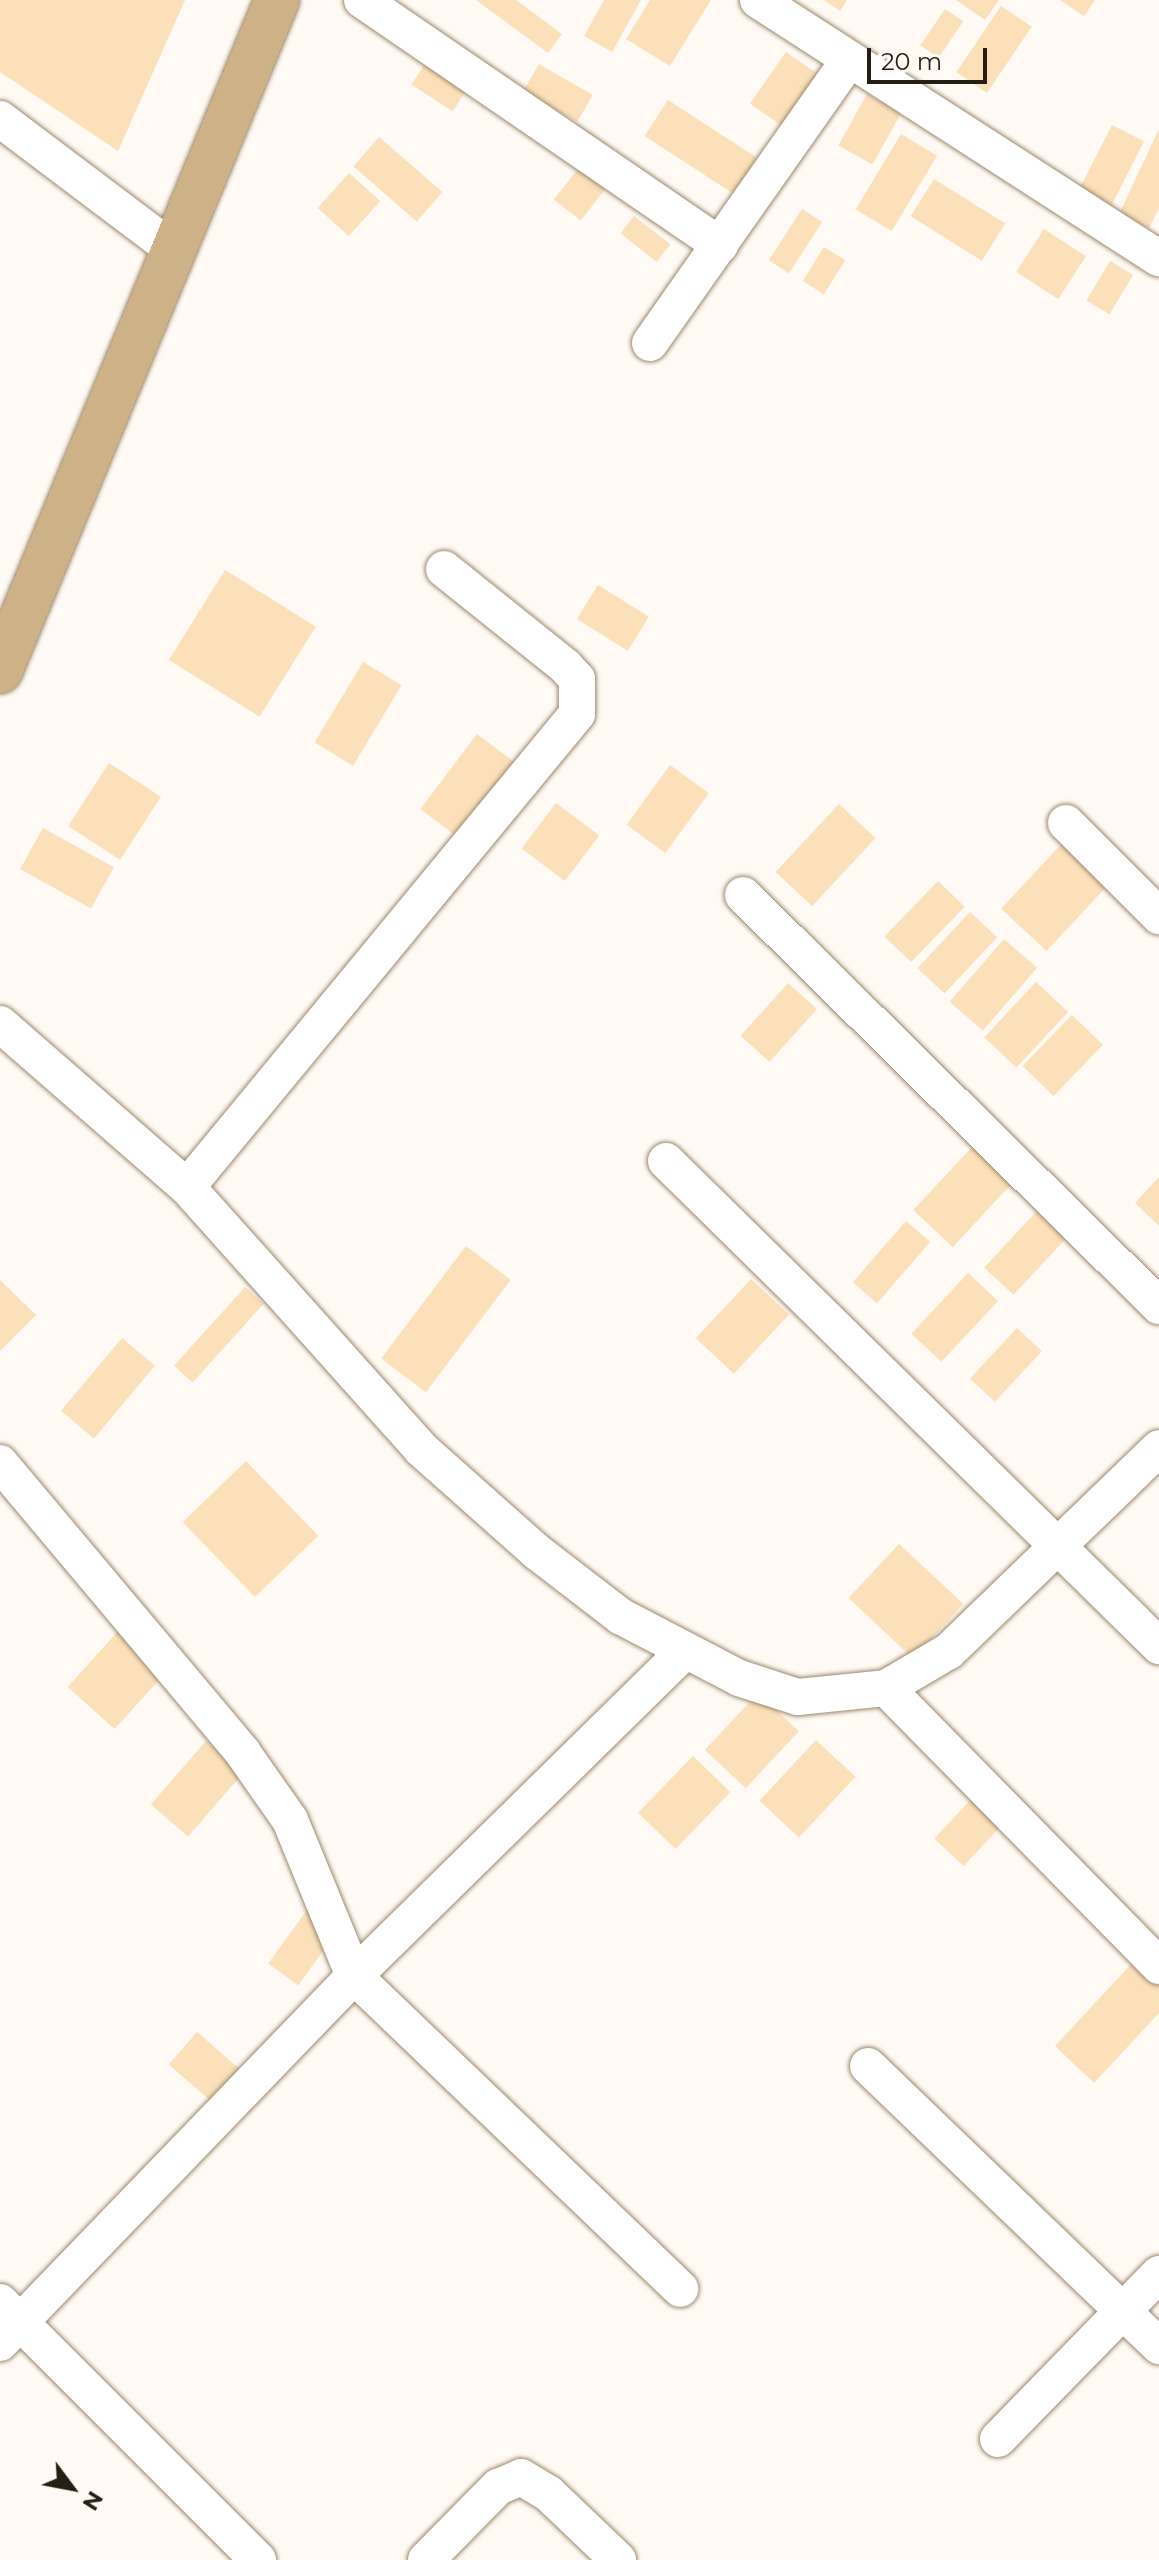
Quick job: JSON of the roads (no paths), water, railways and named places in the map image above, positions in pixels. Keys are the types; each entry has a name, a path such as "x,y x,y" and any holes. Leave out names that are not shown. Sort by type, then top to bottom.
{"main road":[{"path":"0,671 277,0"}],"street":[{"path":"362,0 720,245"},
{"path":"758,0 1159,258"},
{"path":"650,343 849,60"},
{"path":"0,119 174,250"},
{"path":"187,1187 577,714 577,679 444,569"},
{"path":"1066,823 1159,916"},
{"path":"743,895 1159,1306"},
{"path":"0,1024 187,1187 421,1449 537,1552 620,1616 739,1678 798,1697 886,1688 949,1651 1159,1448"},
{"path":"666,1161 1159,1646"},
{"path":"0,1463 259,1775 290,1820 315,1873 354,1976 680,2289"},
{"path":"258,2560 6,2323 684,1652"},
{"path":"886,1688 1159,1966"},
{"path":"868,2066 1159,2346"},
{"path":"998,2439 1159,2274"},
{"path":"426,2560 498,2487 521,2477 548,2493 618,2560"}]}
